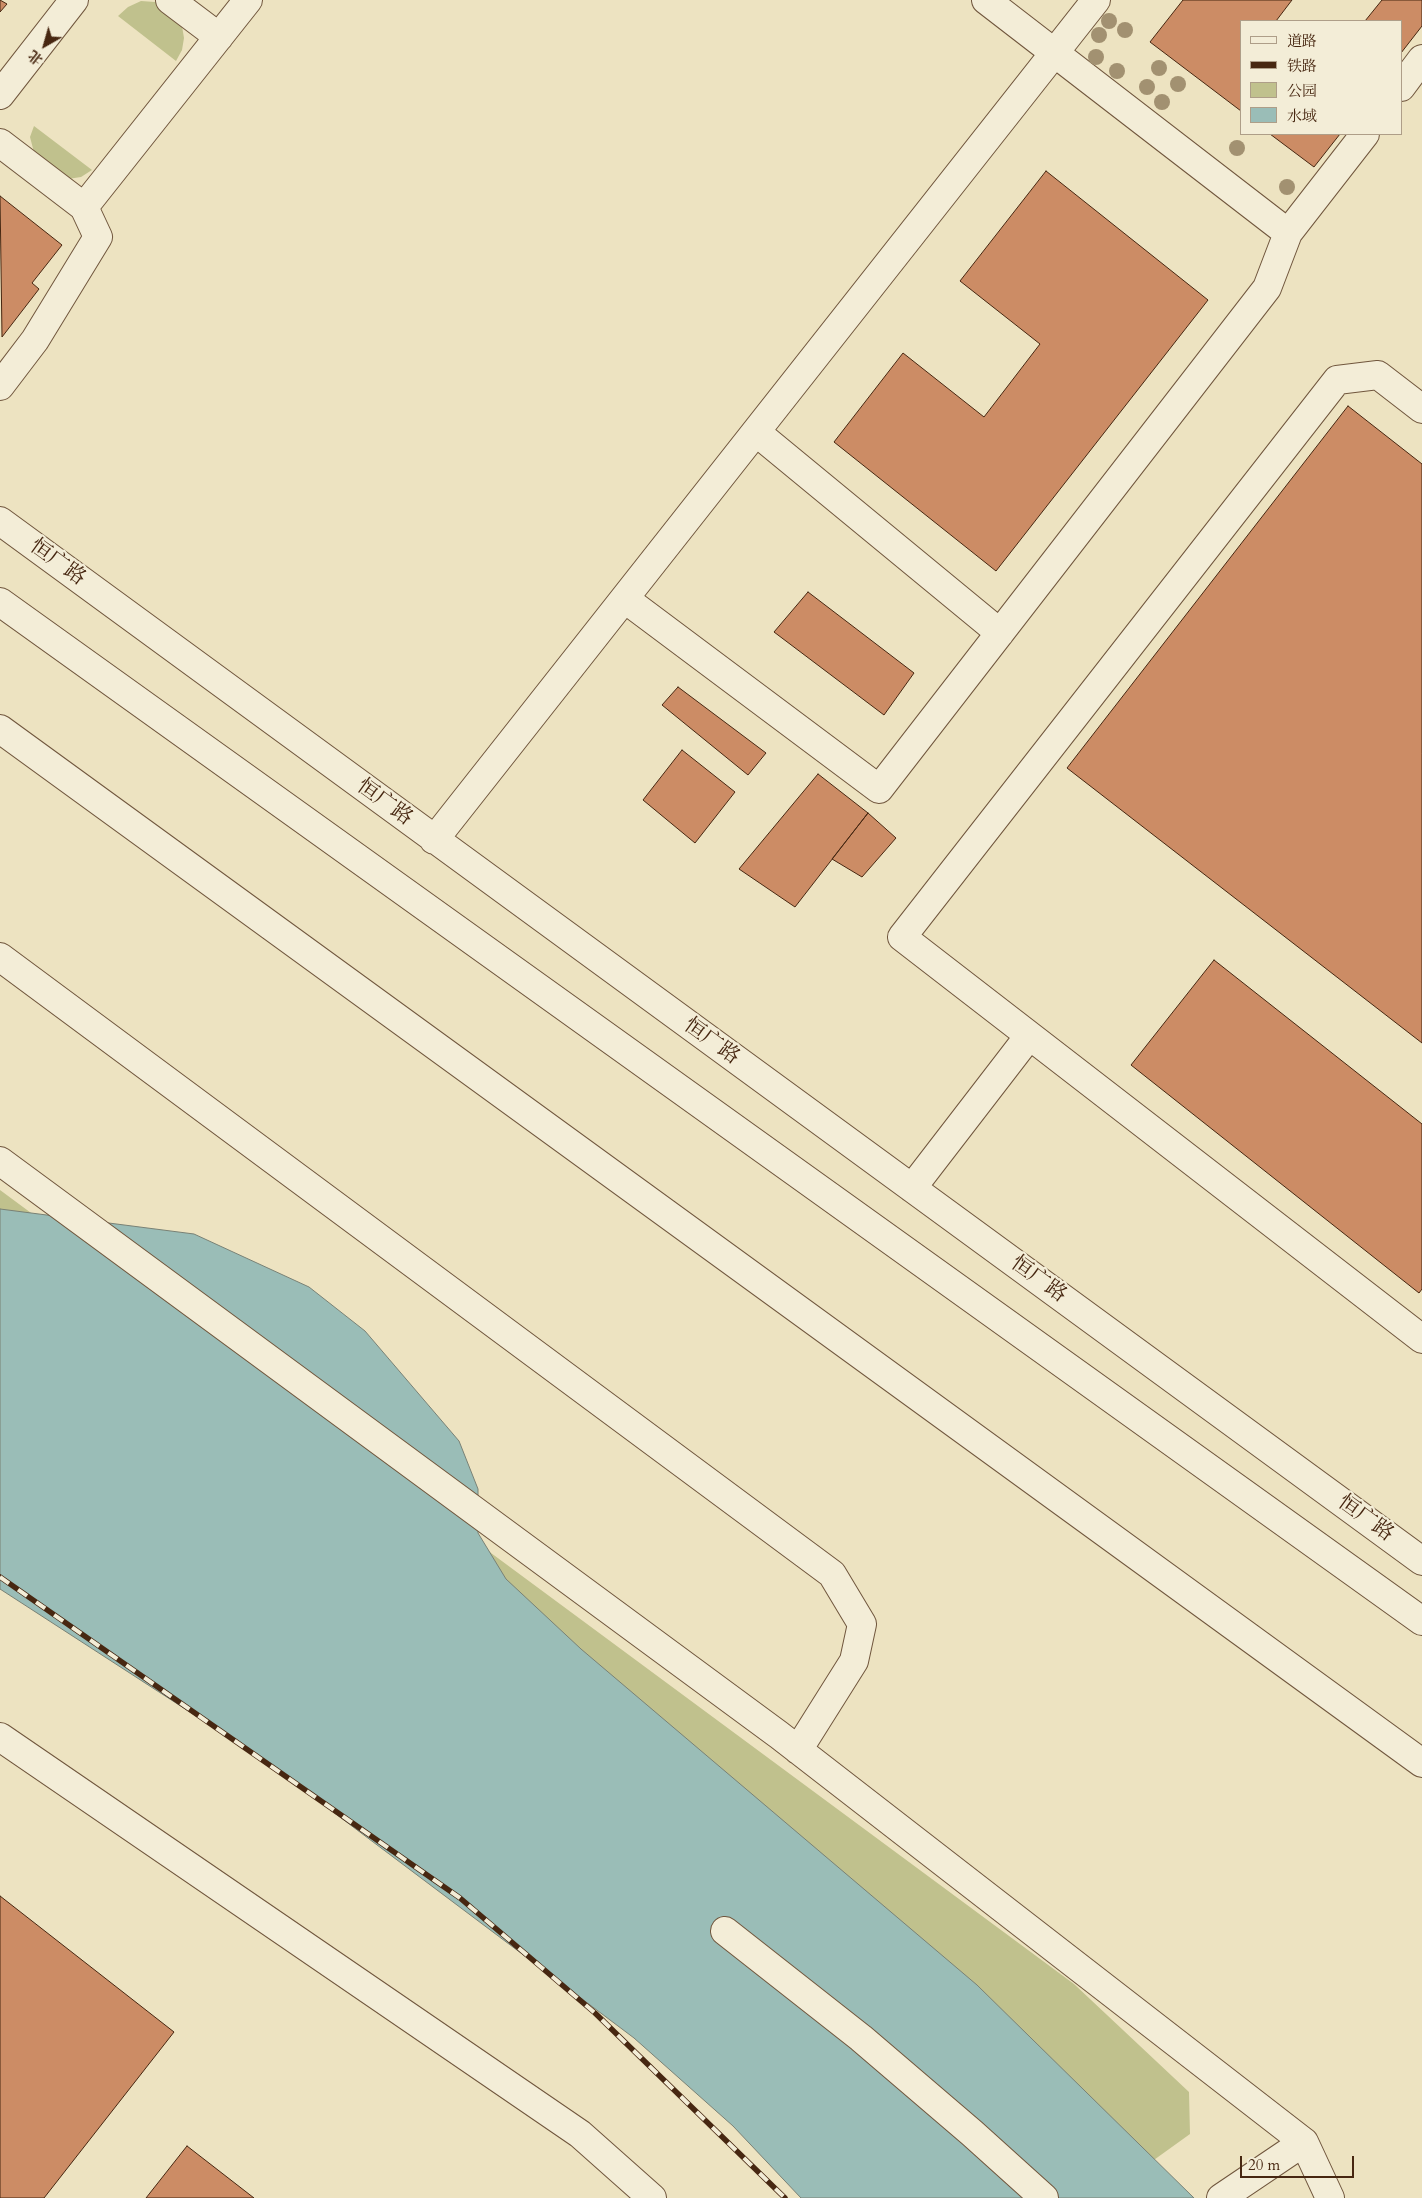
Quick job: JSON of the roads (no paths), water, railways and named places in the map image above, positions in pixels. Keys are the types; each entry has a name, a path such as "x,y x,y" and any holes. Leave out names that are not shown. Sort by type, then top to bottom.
{"street":[{"path":"0,95 74,0"},
{"path":"170,0 218,37"},
{"path":"84,207 248,0"},
{"path":"986,0 1288,233"},
{"path":"434,840 1096,0"},
{"path":"1402,86 1422,59"},
{"path":"625,599 878,789 1267,288 1288,233 1364,135"},
{"path":"0,143 84,207 98,237 35,340 0,386"},
{"path":"1422,409 1378,375 1337,380 902,937 1422,1339"},
{"path":"756,432 1000,633"},
{"name":"恒广路","path":"0,521 1422,1561"},
{"path":"0,602 1422,1620"},
{"path":"0,729 653,1206 1422,1762"},
{"path":"0,957 832,1574 862,1624 854,1662 798,1750"},
{"path":"912,1188 1029,1036"},
{"path":"0,1161 798,1750 1304,2142 1330,2198"},
{"path":"0,1737 580,2134 652,2198"},
{"path":"725,1931 868,2045 972,2133 1044,2198"},
{"path":"1221,2198 1304,2142"}],"water":[{"path":"0,1209 194,1234 309,1287 365,1331 459,1441 478,1489 478,1533 506,1579 581,1649 977,1985 1194,2198 801,2198 733,2126 634,2038 264,1760 0,1589"}],"railway":[{"path":"0,1577 460,1898 595,2013 785,2198"}]}
